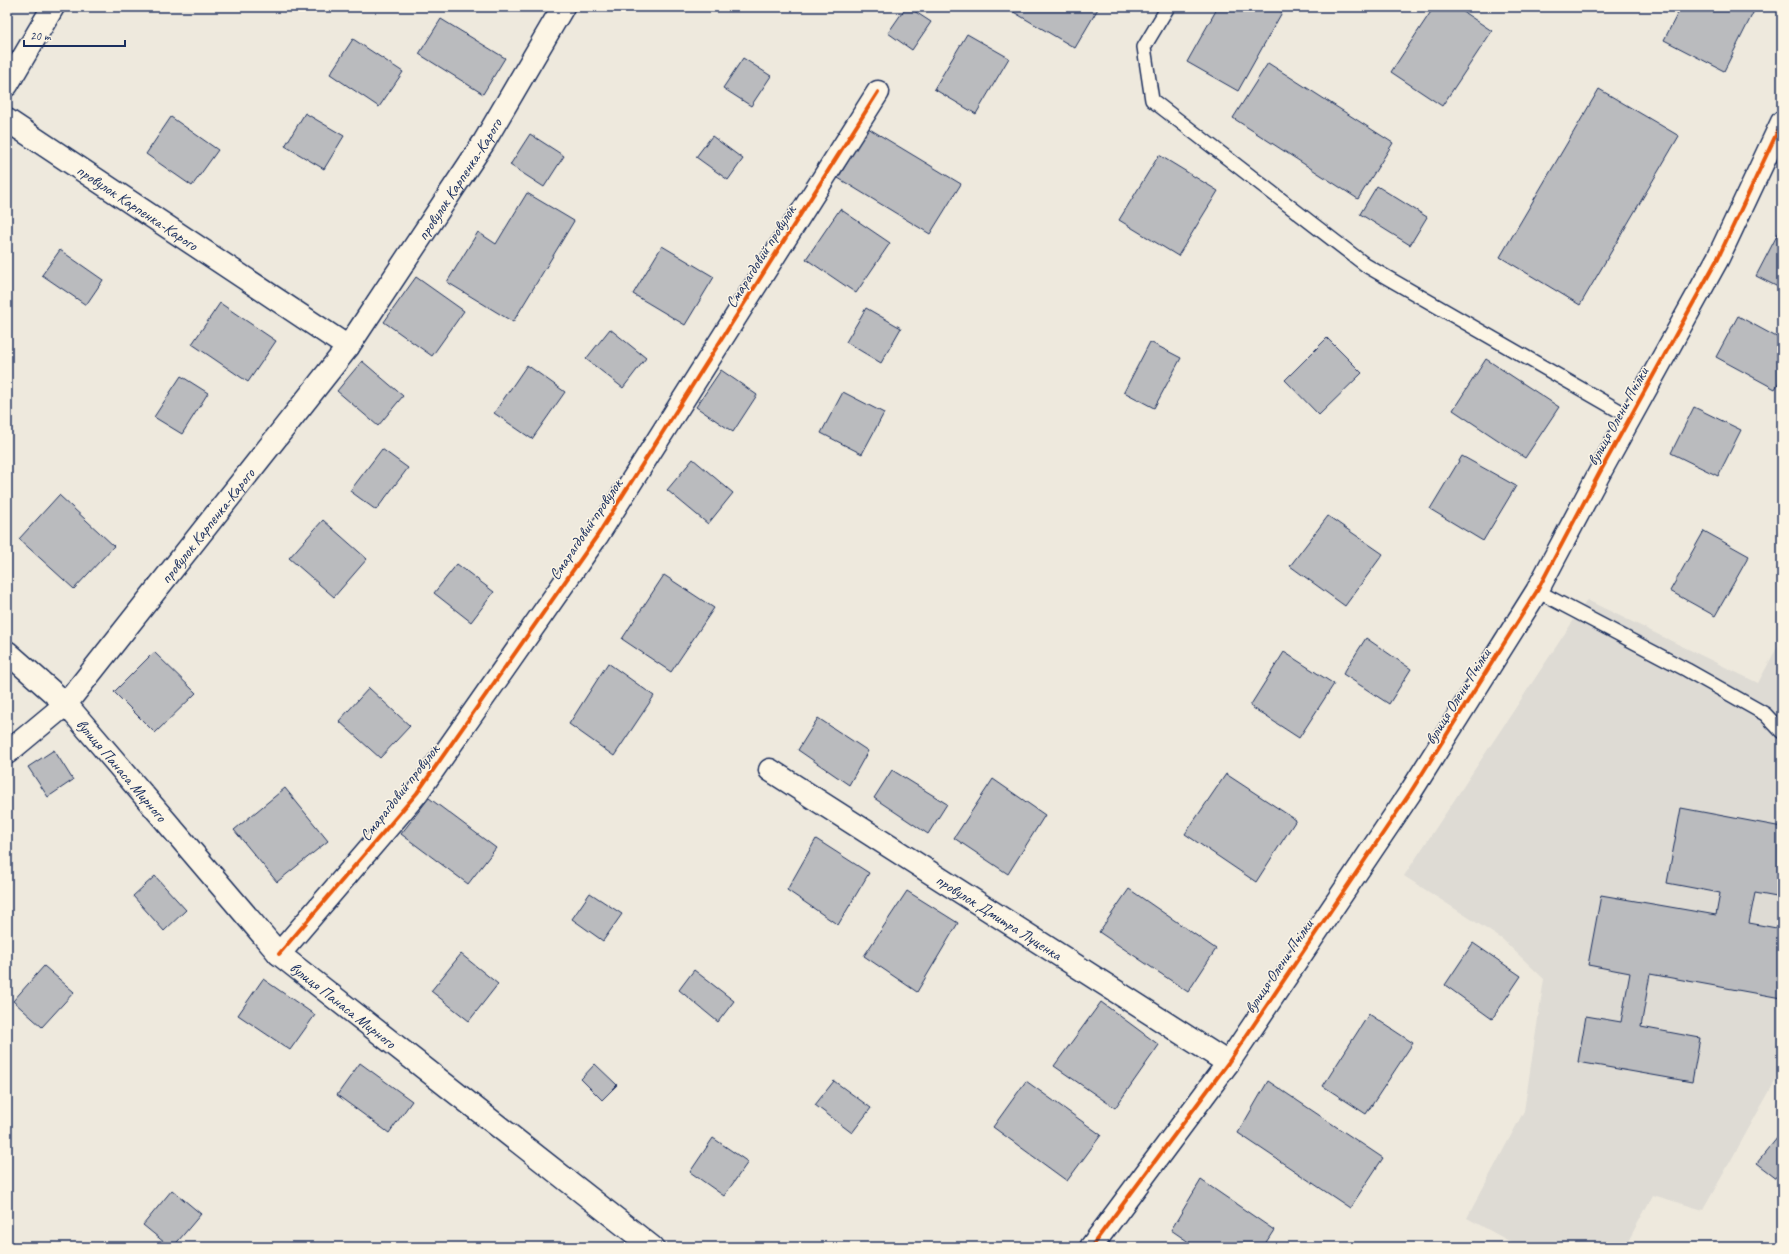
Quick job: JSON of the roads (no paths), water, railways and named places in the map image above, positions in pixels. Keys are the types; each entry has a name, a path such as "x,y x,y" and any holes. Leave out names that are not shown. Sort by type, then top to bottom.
{"street":[{"path":"7,85 52,7"},
{"name":"провулок Карпенка-Карого","path":"7,753 66,704 348,347 484,142 563,7"},
{"name":"Смарагдовий провулок","path":"278,954 417,793 593,542 878,92"},
{"name":"провулок Карпенка-Карого","path":"7,120 348,347"},
{"name":"вулиця Олени Пчілки","path":"1091,1247 1228,1063 1410,793 1537,591 1630,417 1718,258 1782,122"},
{"name":"вулиця Панаса Мирного","path":"7,652 66,704 278,954 652,1247"},
{"name":"провулок Дмитра Луценка","path":"770,770 1228,1063"}],"lane":[{"path":"1168,7 1144,47 1152,100 1367,266 1630,417"},
{"path":"1537,591 1687,670 1765,714 1782,732"}]}
